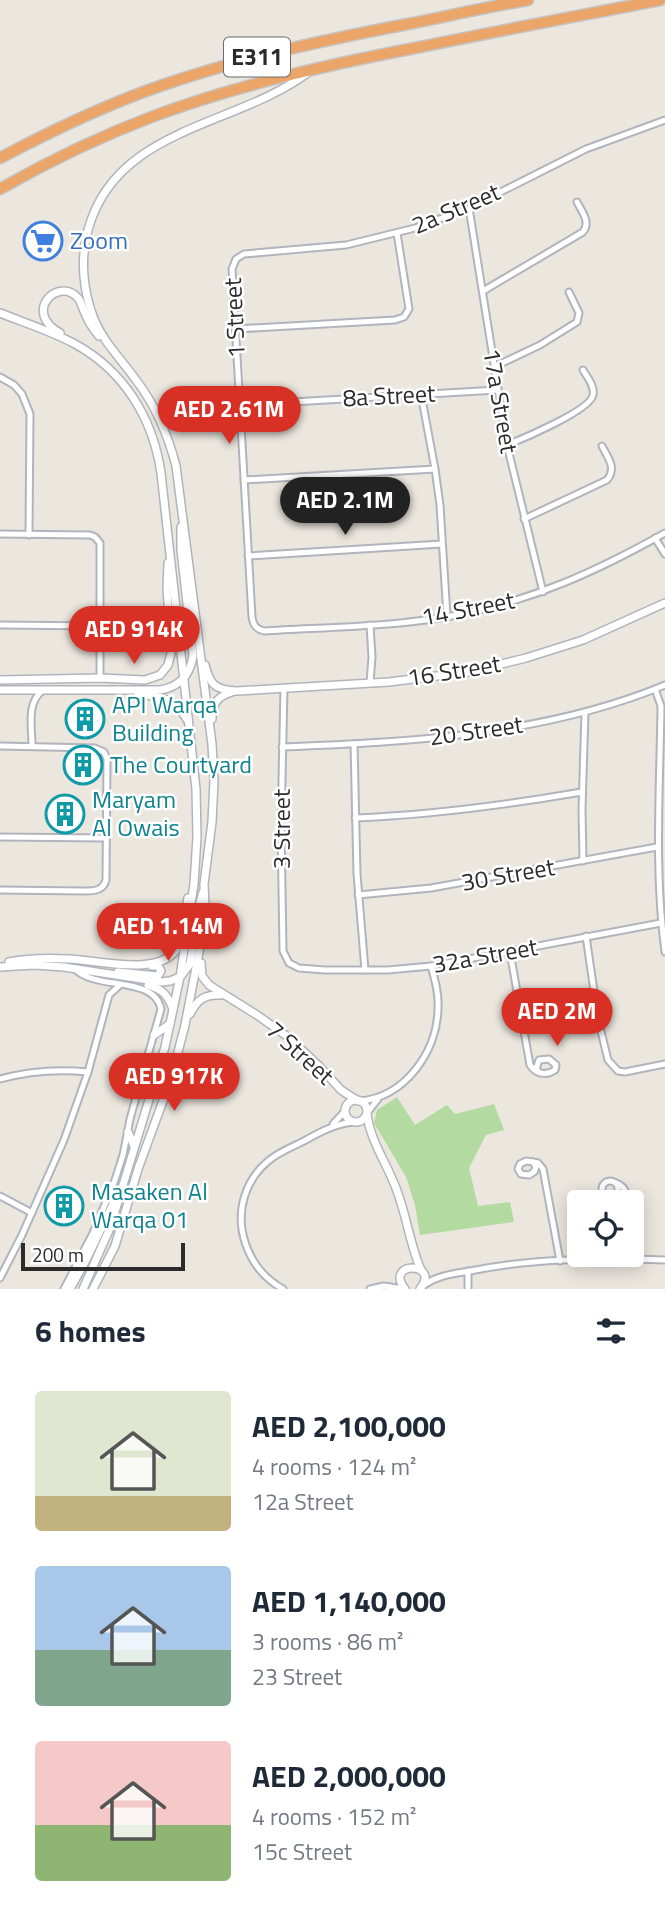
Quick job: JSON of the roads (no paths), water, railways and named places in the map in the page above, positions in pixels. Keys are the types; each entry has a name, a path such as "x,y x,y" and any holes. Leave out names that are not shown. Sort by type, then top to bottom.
{"highway":[{"name":"E311","path":"0,158 109,106 208,71 333,38 527,0"},
{"name":"E311","path":"0,189 69,153 152,117 215,96 364,57 660,0"}],"street":[{"path":"107,344 91,310 83,263 90,225 112,183 136,160 165,141 273,95 313,69"},
{"name":"2a Street","path":"236,259 244,254 320,248 397,233 468,208 577,153 665,120"},
{"path":"483,291 583,232 587,220 577,202"},
{"name":"17a Street","path":"468,208 507,445 543,592"},
{"path":"236,329 395,320 404,317 408,314 408,303 397,233"},
{"name":"1 Street","path":"236,259 232,268 248,556 252,617 257,628"},
{"path":"83,1289 106,1238 171,1023 194,884 197,802 160,463 151,431 130,392 116,375 92,355 48,324 43,309 51,295 59,292 67,292 77,297 92,327 142,388 160,420 176,466 212,744"},
{"path":"494,368 540,345 577,322 579,313 569,292"},
{"path":"0,313 63,338 92,355"},
{"path":"507,445 590,403 593,388 583,370"},
{"path":"0,377 15,385 30,414 29,535"},
{"name":"8a Street","path":"240,405 497,390"},
{"path":"421,394 435,469 447,616"},
{"path":"524,519 607,480 612,466 602,446"},
{"path":"244,481 435,469"},
{"path":"0,690 163,689 184,678 193,656 180,543 183,516"},
{"path":"0,534 90,535 100,543 100,678"},
{"path":"660,536 665,552"},
{"name":"14 Street","path":"257,628 264,631 370,625 467,613 543,592 596,570 660,536"},
{"path":"248,556 442,544"},
{"path":"0,680 149,680 160,675 168,665 172,653 167,588 170,552"},
{"name":"16 Street","path":"200,651 208,677 213,685 223,690 373,683 469,672 526,658 583,640 664,602"},
{"path":"0,625 100,626"},
{"path":"370,625 373,683"},
{"name":"20 Street","path":"282,747 447,736 547,721 620,702 665,685"},
{"name":"3 Street","path":"282,688 283,945 289,963 307,968"},
{"path":"655,689 661,706 657,847 665,953"},
{"path":"21,690 32,705 32,746"},
{"path":"32,705 36,696 44,690"},
{"path":"130,690 168,699 179,707 190,723"},
{"path":"0,965 74,968 160,982 180,977 190,964 204,889 212,822 213,705 221,696 237,691"},
{"path":"583,861 585,712"},
{"path":"354,744 358,895 365,970"},
{"path":"0,746 95,748 104,752 107,759 106,880 100,889 0,890"},
{"path":"355,818 465,811 582,792"},
{"path":"0,837 106,838"},
{"name":"30 Street","path":"358,895 431,888 657,847"},
{"path":"122,965 156,962 174,953 178,947 186,903 194,884"},
{"path":"95,1289 120,1234 138,1169 171,1079 199,952 205,906 204,889"},
{"name":"32a Street","path":"307,968 365,970 431,966 661,923"},
{"path":"586,936 608,1060 618,1071 631,1072 665,1064"},
{"name":"7 Street","path":"199,952 201,970 211,988 288,1037 341,1090 359,1101"},
{"path":"510,952 527,1049 530,1065 534,1071 540,1073 550,1073 556,1068 553,1061 534,1056 527,1049"},
{"path":"0,965 53,958 87,960 135,968 156,965 161,971 160,975 155,977 93,971"},
{"path":"328,1128 349,1103 380,1097 409,1077 422,1061 429,1049 437,1022 435,981 431,966"},
{"path":"64,1289 83,1255 124,1155 161,1012 158,999 151,992 84,977 74,968"},
{"path":"131,978 162,991 173,1010"},
{"path":"101,981 109,995"},
{"path":"0,1278 64,1140 88,1072 109,995 121,985"},
{"path":"185,1024 199,1000 209,995 223,995"},
{"path":"154,1035 171,1023"},
{"path":"540,1073 536,1066 541,1059"},
{"path":"0,1079 55,1070 88,1072"},
{"name":"7 Street","path":"341,1090 345,1110"},
{"path":"283,1289 263,1275 249,1254 241,1216 251,1182 269,1160 281,1152 328,1128 362,1121 380,1097"},
{"path":"359,1101 365,1105 371,1134 397,1191 413,1249 425,1277 422,1288"},
{"path":"345,1110 348,1119 371,1134"},
{"path":"128,1132 134,1146"},
{"path":"546,1183 532,1174 521,1174 517,1169 523,1162 538,1163 543,1169 546,1183 560,1261"},
{"path":"532,1174 536,1170 533,1162"},
{"path":"70,1289 95,1244 123,1182"},
{"path":"602,1190 606,1183 615,1183 624,1187 624,1190"},
{"path":"615,1183 618,1190"},
{"path":"0,1196 32,1213"},
{"path":"384,1286 407,1268 413,1249"},
{"path":"644,1259 665,1260"},
{"path":"407,1268 416,1267 439,1276 567,1261"},
{"path":"468,1271 468,1289"},
{"path":"401,1275 401,1284 405,1289"},
{"path":"422,1288 439,1276"},
{"path":"370,1289 384,1286 405,1289"}],"place":[{"name":"Zoom","path":"43,241"},
{"name":"API Warqa Building","path":"85,719"},
{"name":"The Courtyard","path":"83,765"},
{"name":"Maryam Al Owais","path":"65,814"},
{"name":"Masaken Al Warqa 01","path":"64,1206"}]}
